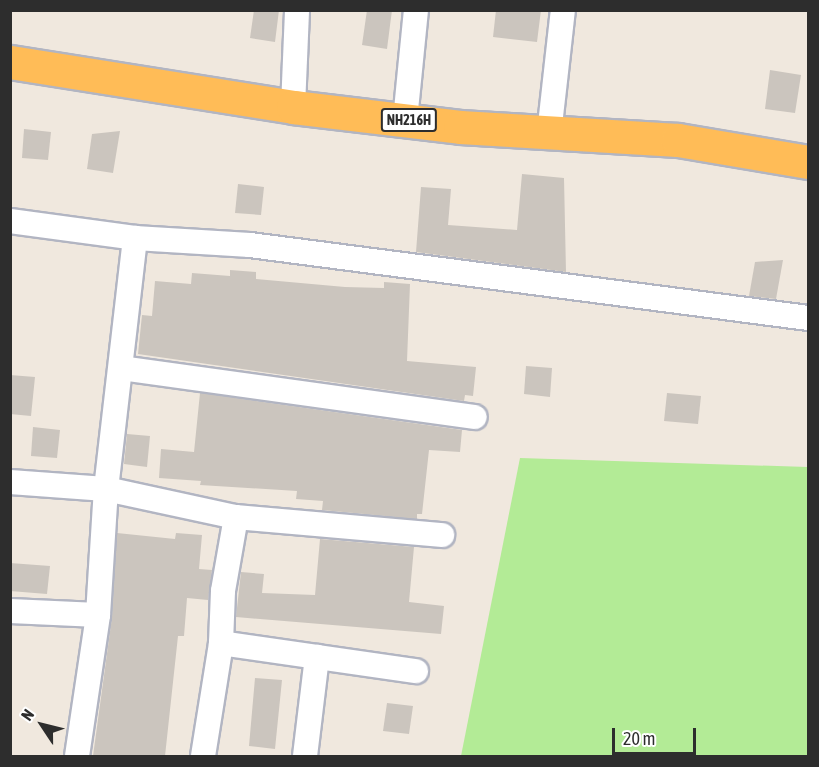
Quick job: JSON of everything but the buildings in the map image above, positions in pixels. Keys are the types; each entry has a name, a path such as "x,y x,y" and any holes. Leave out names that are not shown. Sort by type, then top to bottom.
{"highway":[{"name":"NH216H","path":"10,62 293,106 549,134 678,140 808,162"}],"street":[{"path":"293,106 297,10"},
{"path":"405,120 416,10"},
{"path":"549,134 563,10"},
{"path":"10,221 135,238 250,245 808,318"},
{"path":"77,756 98,615 106,489 135,238"},
{"path":"120,368 475,417"},
{"path":"10,482 106,489 236,517 442,535"},
{"path":"203,756 221,643 224,591 236,517"},
{"path":"10,611 98,615"},
{"path":"221,643 416,671"},
{"path":"305,756 317,657"}],"green space":[{"path":"520,458 808,467 808,756 461,756"}]}
